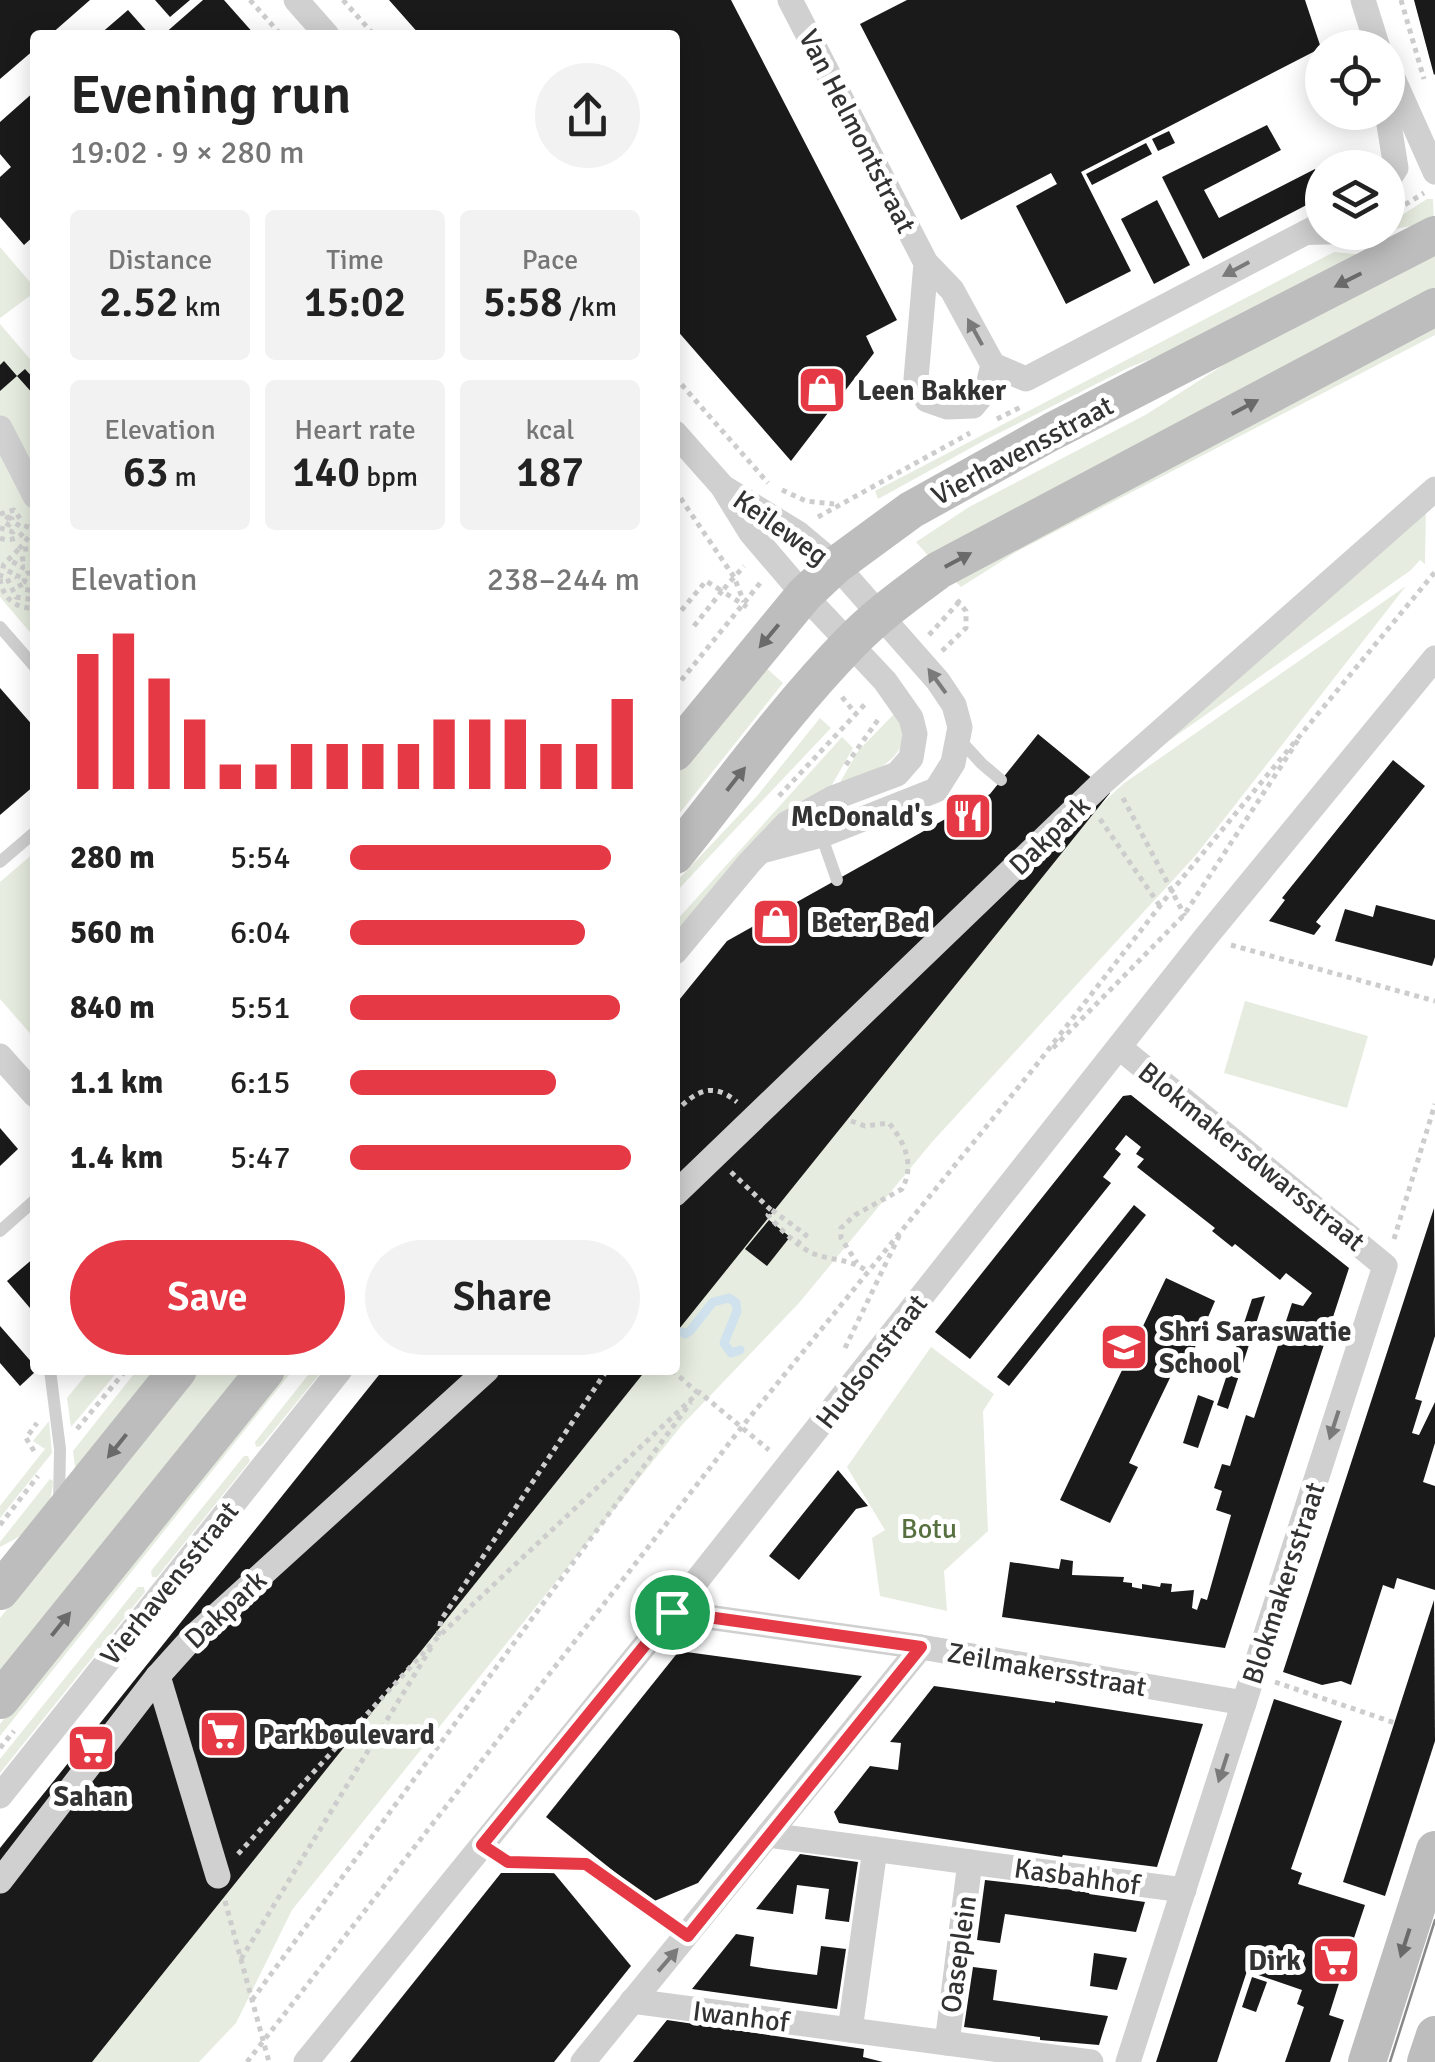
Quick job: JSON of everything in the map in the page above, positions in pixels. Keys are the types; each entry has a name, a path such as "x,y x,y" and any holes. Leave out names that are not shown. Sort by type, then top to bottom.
{"main road":[{"name":"Vierhavensstraat","path":"680,746 804,595 911,510 1051,432 1421,242"},
{"path":"680,850 850,642 938,570 1435,306"},
{"path":"0,1592 174,1375"},
{"name":"Vierhavensstraat","path":"0,1700 262,1375"},
{"path":"1367,2062 1435,1850"},
{"path":"1426,2062 1435,2035"}],"street":[{"path":"296,0 322,30"},
{"name":"Van Helmontstraat","path":"790,0 926,263 952,290 994,365 987,389 973,406 947,407 927,400 916,379 926,263"},
{"path":"1363,0 1373,30"},
{"path":"1405,107 1435,172"},
{"path":"994,365 1026,379 1305,233"},
{"path":"0,428 23,499"},
{"name":"Keileweg","path":"680,438 722,486 751,533 850,642"},
{"name":"Keileweg","path":"722,486 799,534 836,566 878,616"},
{"name":"Dakpark","path":"680,1189 1101,784 1435,490"},
{"path":"761,851 822,835 936,790 953,764 960,740 959,716 954,706 914,652 878,616"},
{"path":"680,946 793,818 898,774 908,763 914,750 913,725 902,702 850,642"},
{"name":"Hudsonstraat","path":"306,2062 672,1612 1118,1047 1435,658"},
{"name":"Blokmakersdwarsstraat","path":"1118,1047 1385,1266"},
{"path":"0,1056 30,1090"},
{"name":"Blokmakersstraat","path":"1128,2062 1385,1266"},
{"name":"Vierhavensstraat","path":"0,1796 336,1375"},
{"name":"Dakpark","path":"0,1881 158,1676 192,1638 481,1375"},
{"name":"Zeilmakersstraat","path":"672,1612 921,1647 1244,1703"},
{"path":"583,2062 921,1647"},
{"path":"158,1676 218,1876"},
{"name":"Oaseplein","path":"768,1835 970,1862 946,2042 850,2030"},
{"path":"850,2030 875,1849"},
{"name":"Kasbahhof","path":"970,1862 1184,1890"},
{"name":"Iwanhof","path":"632,2002 850,2030"},
{"path":"946,2042 1091,2062"}],"lane":[{"path":"1291,240 1421,242"},
{"path":"0,626 30,661"},
{"path":"960,740 1002,780"},
{"path":"812,808 836,880"},
{"path":"0,862 30,836"},
{"path":"0,1231 30,1204"},
{"path":"51,1375 60,1449 59,1517"}],"path":[{"path":"250,0 277,30"},
{"path":"343,0 370,30"},
{"path":"1401,0 1426,86"},
{"path":"1405,205 1435,186"},
{"name":"Keileweg","path":"680,383 770,484 806,501 837,504"},
{"name":"Keileweg","path":"680,497 734,577 745,605"},
{"path":"0,528 5,532 26,530 28,516 20,505 23,499"},
{"path":"0,538 11,540 15,531 20,524 20,515 11,509 2,512 5,523 15,531 24,544"},
{"path":"30,549 18,549 8,573 10,589 22,599 30,600"},
{"path":"16,556 30,573"},
{"path":"30,557 16,556 4,564 0,578 3,592 13,603 30,607"},
{"path":"30,568 17,575 18,585 25,591 30,589"},
{"path":"248,2062 741,1428 1034,1068 1170,893 1435,572"},
{"path":"694,626 734,577"},
{"path":"680,609 689,594 706,580 745,605 680,682"},
{"path":"944,616 959,602"},
{"path":"1034,1068 1184,915 1317,712"},
{"path":"1121,795 1184,915"},
{"path":"1100,819 1160,906"},
{"path":"1206,938 1435,1002"},
{"path":"680,1107 692,1095 710,1088 727,1093 754,1118"},
{"path":"1385,1266 1435,1104"},
{"path":"850,1121 865,1126 888,1124 901,1140 909,1168 902,1188 856,1215 842,1228 841,1238 856,1263"},
{"path":"751,1191 806,1235 799,1242 813,1253 856,1263 868,1271"},
{"path":"838,1362 906,1222"},
{"path":"241,1959 438,1636 440,1620 604,1375"},
{"path":"678,1375 762,1444"},
{"path":"270,2062 218,1876 438,1636 699,1392"},
{"path":"252,2000 699,1392"},
{"path":"1253,1674 1395,1724"},
{"path":"482,1845 508,1862 586,1864 688,1936"}],"green space":[{"path":"1433,199 1434,222 1405,227 1405,213"},
{"path":"0,247 30,282 30,296 0,318"},
{"path":"1334,252 1365,255 1201,339 1128,368 878,499 875,491"},
{"path":"1435,252 1435,294 932,560 916,542 969,507 1147,414 1247,350"},
{"path":"0,324 30,359 30,632 0,597"},
{"path":"1435,325 1435,335 1016,552 961,587 954,580"},
{"path":"1426,500 1425,564 1420,560 1119,776"},
{"path":"1406,586 1196,855 932,1142 799,1303 682,1425 292,1910 236,2023 199,2062 71,2062 0,1893 495,1375 680,1375 680,1200 1123,784"},
{"path":"763,665 783,683 680,813 680,769"},
{"path":"895,713 902,742 897,753 877,769 838,786 858,751"},
{"path":"820,718 831,728 680,888 680,878 757,796"},
{"path":"842,737 853,748 829,790 680,928 680,916"},
{"path":"30,856 30,1033 0,999 0,882"},
{"path":"1245,1001 1368,1036 1347,1108 1224,1073"},
{"name":"Botu","path":"931,1347 994,1394 983,1411 988,1531 944,1571 947,1611 880,1596 872,1538 885,1530 847,1467"},
{"path":"86,1375 115,1375 71,1427 67,1398"},
{"path":"133,1375 160,1375 76,1475 73,1451"},
{"path":"194,1375 246,1375 0,1680 0,1618"},
{"path":"279,1375 289,1375 0,1736 0,1724"},
{"path":"308,1375 319,1375 261,1446 256,1447 255,1442"},
{"path":"49,1421 52,1453 0,1518 0,1506 45,1449 33,1441"},
{"path":"244,1456 250,1461 157,1577 152,1577 151,1571"},
{"path":"50,1479 51,1494 44,1514 30,1529 0,1547 0,1542"},
{"path":"138,1587 144,1587 145,1592 0,1773 0,1759"}],"building":[{"path":"0,0 90,0 56,30 30,30 30,53 0,79"},
{"path":"155,0 190,0 170,17"},
{"path":"203,0 224,0 251,30 169,30"},
{"path":"389,0 731,0 897,320 866,336 874,353 791,461 680,334 680,30 416,30"},
{"path":"907,0 1305,0 1315,30 1305,30 1305,56 1081,172 1131,271 1066,304 1016,206 1057,184 1051,173 961,220 860,24"},
{"path":"1414,0 1435,0 1434,75"},
{"path":"128,10 146,30 105,30"},
{"path":"30,95 30,240 24,245 0,217 0,177 11,167 0,154 0,122"},
{"path":"1267,125 1281,150 1204,190 1219,218 1305,174 1305,206 1203,259 1162,177"},
{"path":"1169,131 1175,143 1158,151 1152,139"},
{"path":"1146,143 1152,154 1092,185 1086,174"},
{"path":"1157,200 1190,265 1154,284 1121,219"},
{"path":"4,361 17,376 0,391 0,365"},
{"path":"25,369 30,374 30,390 17,376"},
{"path":"0,688 30,722 30,789 0,815"},
{"path":"1038,734 1110,793 680,1328 680,999 727,941 990,794"},
{"path":"1393,760 1425,786 1316,922 1321,926 1314,935 1269,921 1285,900 1282,898"},
{"path":"1376,905 1435,920 1432,966 1335,941 1345,909 1373,917"},
{"path":"1131,1095 1349,1268 1225,1648 1002,1617 1010,1562 1059,1569 1061,1559 1073,1561 1072,1575 1124,1577 1123,1582 1142,1589 1142,1584 1172,1584 1171,1592 1194,1590 1192,1608 1197,1610 1201,1598 1207,1600 1231,1515 1216,1510 1222,1491 1214,1488 1222,1464 1230,1466 1246,1415 1254,1418 1292,1303 1303,1306 1312,1293 1286,1273 1280,1280 1212,1231 1215,1228 1137,1167 1144,1159 1136,1154 1141,1147 1126,1135 1115,1149 1121,1154 1103,1177 1111,1183 970,1359 935,1332 1123,1096"},
{"path":"0,1128 18,1149 0,1166"},
{"path":"1134,1205 1146,1215 1009,1386 997,1377"},
{"path":"1434,1208 1435,1336 1415,1399 1422,1401 1412,1433 1419,1435 1435,1402 1435,1443 1423,1482 1435,1486 1435,1590 1397,1578 1394,1589 1383,1585 1351,1685 1341,1681 1322,1685 1283,1672"},
{"path":"769,1220 790,1237 767,1266 745,1249"},
{"path":"30,1261 30,1308 7,1281"},
{"path":"1166,1278 1215,1301 1190,1359 1181,1355 1129,1463 1138,1467 1110,1523 1060,1500"},
{"path":"1265,1296 1228,1409 1217,1405 1252,1299"},
{"path":"0,1326 30,1360 32,1375 20,1386 0,1363"},
{"name":"Parkboulevard","path":"379,1375 642,1375 92,2062 0,2062 0,1848"},
{"path":"1198,1395 1214,1401 1198,1448 1183,1443"},
{"path":"838,1470 868,1506 856,1509 799,1580 769,1556"},
{"path":"1434,1600 1435,1741 1385,1896 1343,1882"},
{"path":"679,1651 862,1676 698,1883 652,1902 546,1817"},
{"path":"934,1686 1203,1724 1157,1867 1062,1857 839,1823 834,1812 870,1766 898,1770 901,1743 890,1742"},
{"path":"1274,1699 1342,1721 1291,1869 1302,1873 1298,1884 1365,1905 1351,1947 1355,1948 1351,1960 1347,1958 1329,2015 1344,2020 1330,2062 1285,2062 1304,2007 1297,2004 1302,1990 1247,1971 1217,2062 1156,2062"},
{"path":"800,1854 858,1862 849,1922 825,1919 829,1889 797,1885 793,1914 756,1909"},
{"path":"501,1873 554,1873 631,1966 554,2062 350,2062"},
{"path":"985,1880 1145,1902 1136,1932 1005,1914 1000,1943 977,1940"},
{"path":"736,1934 754,1937 750,1966 769,1969 817,1975 821,1946 846,1949 837,2009 692,1989"},
{"path":"1094,1953 1127,1958 1117,1990 1090,1986"},
{"path":"973,1967 997,1970 993,2000 1108,2016 1099,2045 964,2027"},
{"path":"1252,1977 1267,1982 1256,2012 1242,2007"},
{"path":"667,2020 864,2049 863,2057 883,2062 633,2062"}],"waterway":[{"path":"682,1332 690,1331 713,1302 729,1298 736,1303 737,1311 724,1343 731,1353 740,1350"}],"tram line":[{"path":"1390,2062 1435,1920"}],"place":[{"name":"Leen Bakker","path":"822,390"},
{"name":"McDonald's","path":"968,816"},
{"name":"Beter Bed","path":"776,922"},
{"name":"Shri Saraswatie School","path":"1124,1347"},
{"name":"Parkboulevard","path":"223,1734"},
{"name":"Sahan","path":"91,1748"},
{"name":"Dirk","path":"1336,1960"}],"route":[{"path":"672,1612 921,1647 688,1936 586,1864 508,1862 482,1845 672,1612"}]}
